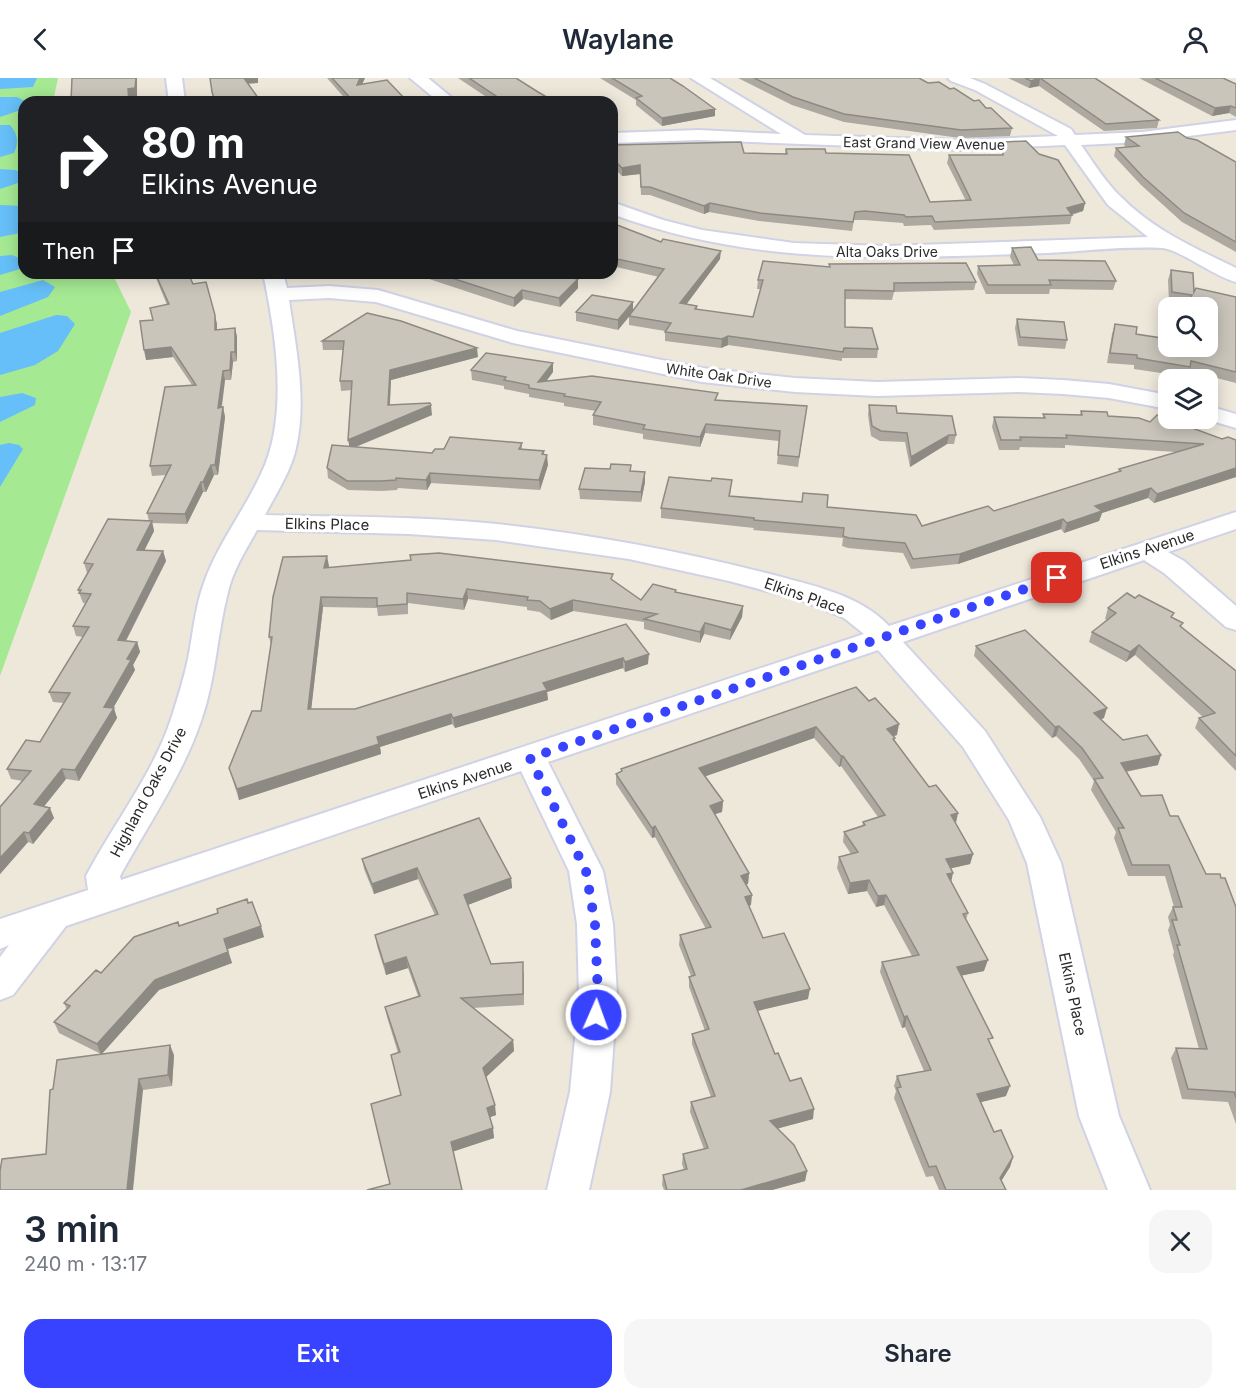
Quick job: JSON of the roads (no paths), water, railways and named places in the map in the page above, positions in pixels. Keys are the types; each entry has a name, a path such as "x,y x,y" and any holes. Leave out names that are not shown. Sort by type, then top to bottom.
{"street":[{"path":"174,78 176,96"},
{"path":"418,78 441,96"},
{"path":"699,78 760,116 805,140"},
{"path":"956,78 980,87 1065,133 1098,182 1114,201 1142,225 1168,242 1236,276"},
{"path":"758,137 760,116"},
{"path":"760,116 816,132 867,143"},
{"name":"East Grand View Avenue","path":"618,138 665,135 962,145 1072,141 1212,130 1233,133"},
{"name":"Alta Oaks Drive","path":"618,210 688,233 808,251 868,253 1168,242"},
{"name":"White Oak Drive","path":"275,284 378,296 513,337 702,375 795,385 877,389 1019,385 1063,387 1109,391 1158,400"},
{"name":"Highland Oaks Drive","path":"106,899 103,876 163,771 187,718 202,661 214,592 228,557 273,476 284,450 287,431 288,370 275,284"},
{"path":"1218,416 1236,421"},
{"name":"Elkins Avenue","path":"0,934 1236,520"},
{"name":"Elkins Place","path":"248,522 409,526 496,532 629,551 732,573 810,594 860,615 883,637 974,739 1024,817 1044,863 1100,1116 1129,1190"},
{"path":"1145,549 1174,567 1236,621"},
{"path":"530,758 586,871 595,924 598,996 590,1092 568,1190"},
{"path":"0,984 54,916"}],"water":[{"path":"0,78 37,78 33,87 0,89"},
{"path":"0,97 18,98 18,111 0,117"},
{"path":"0,125 10,125 15,132 17,145 14,153 0,157"},
{"path":"0,169 18,172 18,183 0,189"},
{"path":"0,205 18,206 18,233 0,237"},
{"path":"12,255 18,258 18,270 0,275 0,256"},
{"path":"43,280 55,287 48,297 0,316 0,292"},
{"path":"56,315 67,316 75,324 58,351 35,365 0,375 0,333"},
{"path":"22,393 36,398 35,405 0,422 0,397"},
{"path":"9,443 19,445 23,449 0,487 0,445"}]}
